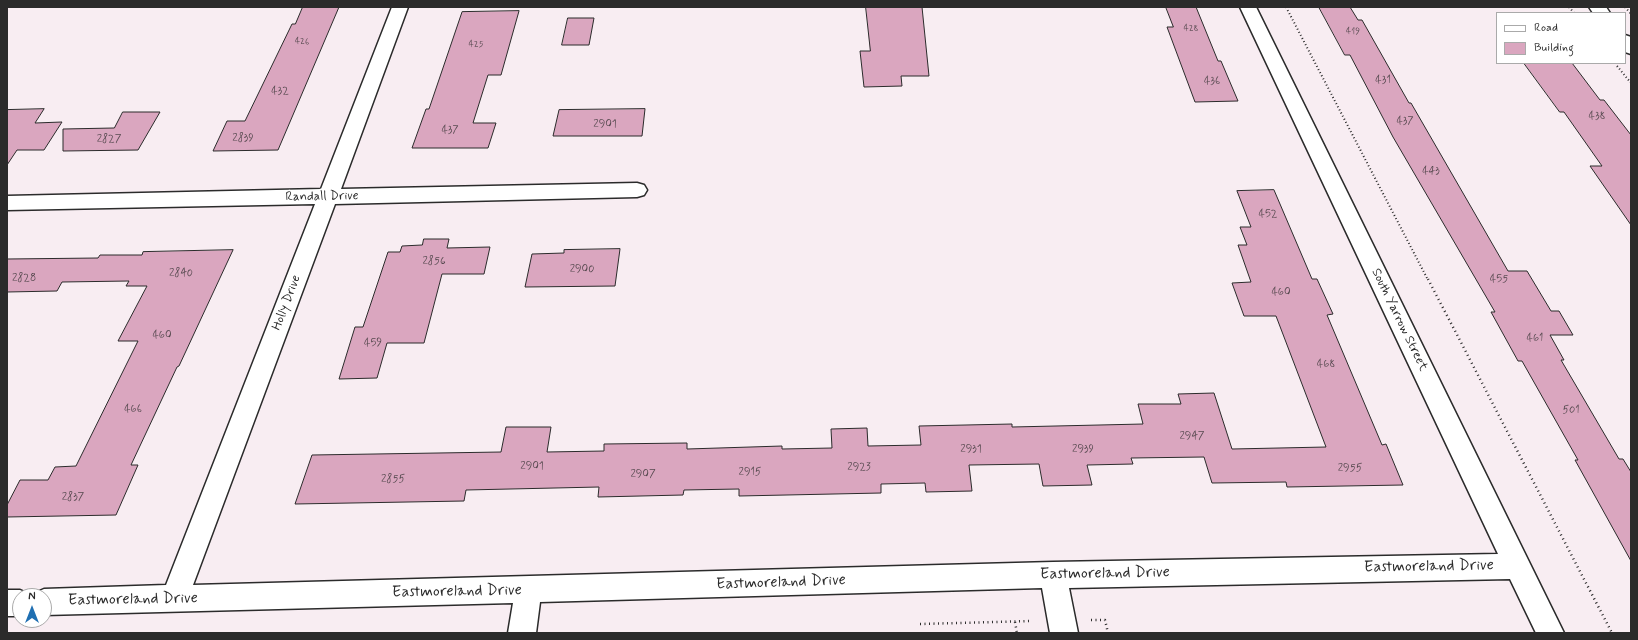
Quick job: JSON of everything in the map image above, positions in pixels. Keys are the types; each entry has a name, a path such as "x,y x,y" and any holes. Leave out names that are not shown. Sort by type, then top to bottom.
{"street":[{"name":"Holly Drive","path":"174,599 400,7"},
{"name":"South Yarrow Street","path":"1248,7 1550,633"},
{"name":"Randall Drive","path":"7,202 637,190"},
{"name":"Eastmoreland Drive","path":"52,602 1053,575 1518,566"},
{"path":"1053,575 1064,633"},
{"path":"522,633 528,590"}],"path":[{"path":"1286,7 1612,633"},
{"path":"1625,7 1631,14"},
{"path":"1616,64 1631,83"},
{"path":"1105,620 1108,633"},
{"path":"920,624 1015,622 1017,633"}],"building":[{"path":"303,7 339,7 278,150 213,151 227,121 245,121 292,24 295,24"},
{"path":"866,7 922,7 929,76 901,76 902,86 864,87 860,51 870,51"},
{"path":"1166,7 1196,7 1218,61 1221,61 1238,101 1195,102 1167,27 1173,27"},
{"path":"1319,7 1350,7 1358,20 1362,20 1508,271 1527,271 1551,311 1559,311 1573,335 1550,335 1564,360 1561,360 1619,459 1623,459 1631,472 1631,561 1575,460 1578,460 1522,361 1518,361 1491,312 1495,312 1393,137 1350,55 1345,55"},
{"path":"519,11 501,75 488,75 473,123 496,123 488,148 412,148 426,109 429,109 462,12"},
{"path":"568,18 594,18 589,45 562,45"},
{"path":"1525,64 1573,64 1600,100 1604,100 1631,135 1631,225 1590,166 1602,166 1564,112 1560,112"},
{"path":"44,109 35,123 62,122 44,150 17,150 7,165 7,110"},
{"path":"645,109 642,136 553,136 559,110"},
{"path":"123,112 160,112 138,150 63,151 63,129 114,128"},
{"path":"1274,190 1312,279 1317,279 1333,314 1327,315 1382,445 1386,444 1403,485 1287,487 1286,482 1212,483 1204,457 1131,458 1133,464 1087,465 1092,485 1043,486 1039,464 969,465 972,491 926,492 925,483 881,484 881,493 739,496 739,489 684,490 683,495 598,497 599,487 466,490 464,501 295,504 312,455 501,452 506,427 551,427 547,452 604,451 604,444 687,443 687,449 782,446 782,449 832,448 831,429 867,428 868,446 921,445 919,426 1012,424 1012,427 1143,424 1138,404 1181,404 1178,394 1214,393 1232,449 1326,447 1276,316 1244,316 1232,283 1251,282 1238,245 1247,245 1240,227 1251,227 1237,191"},
{"path":"424,239 449,239 447,248 490,247 484,274 442,274 424,343 387,343 377,378 339,379 355,327 363,327 388,252 400,252 402,246 422,245"},
{"path":"620,249 615,286 525,287 532,254 564,253 564,250"},
{"path":"233,250 131,465 138,465 116,515 7,517 7,505 20,480 48,480 55,467 76,466 138,341 118,341 147,286 126,286 129,281 62,282 57,291 7,292 7,259 98,258 100,255 142,255 143,252"}]}
